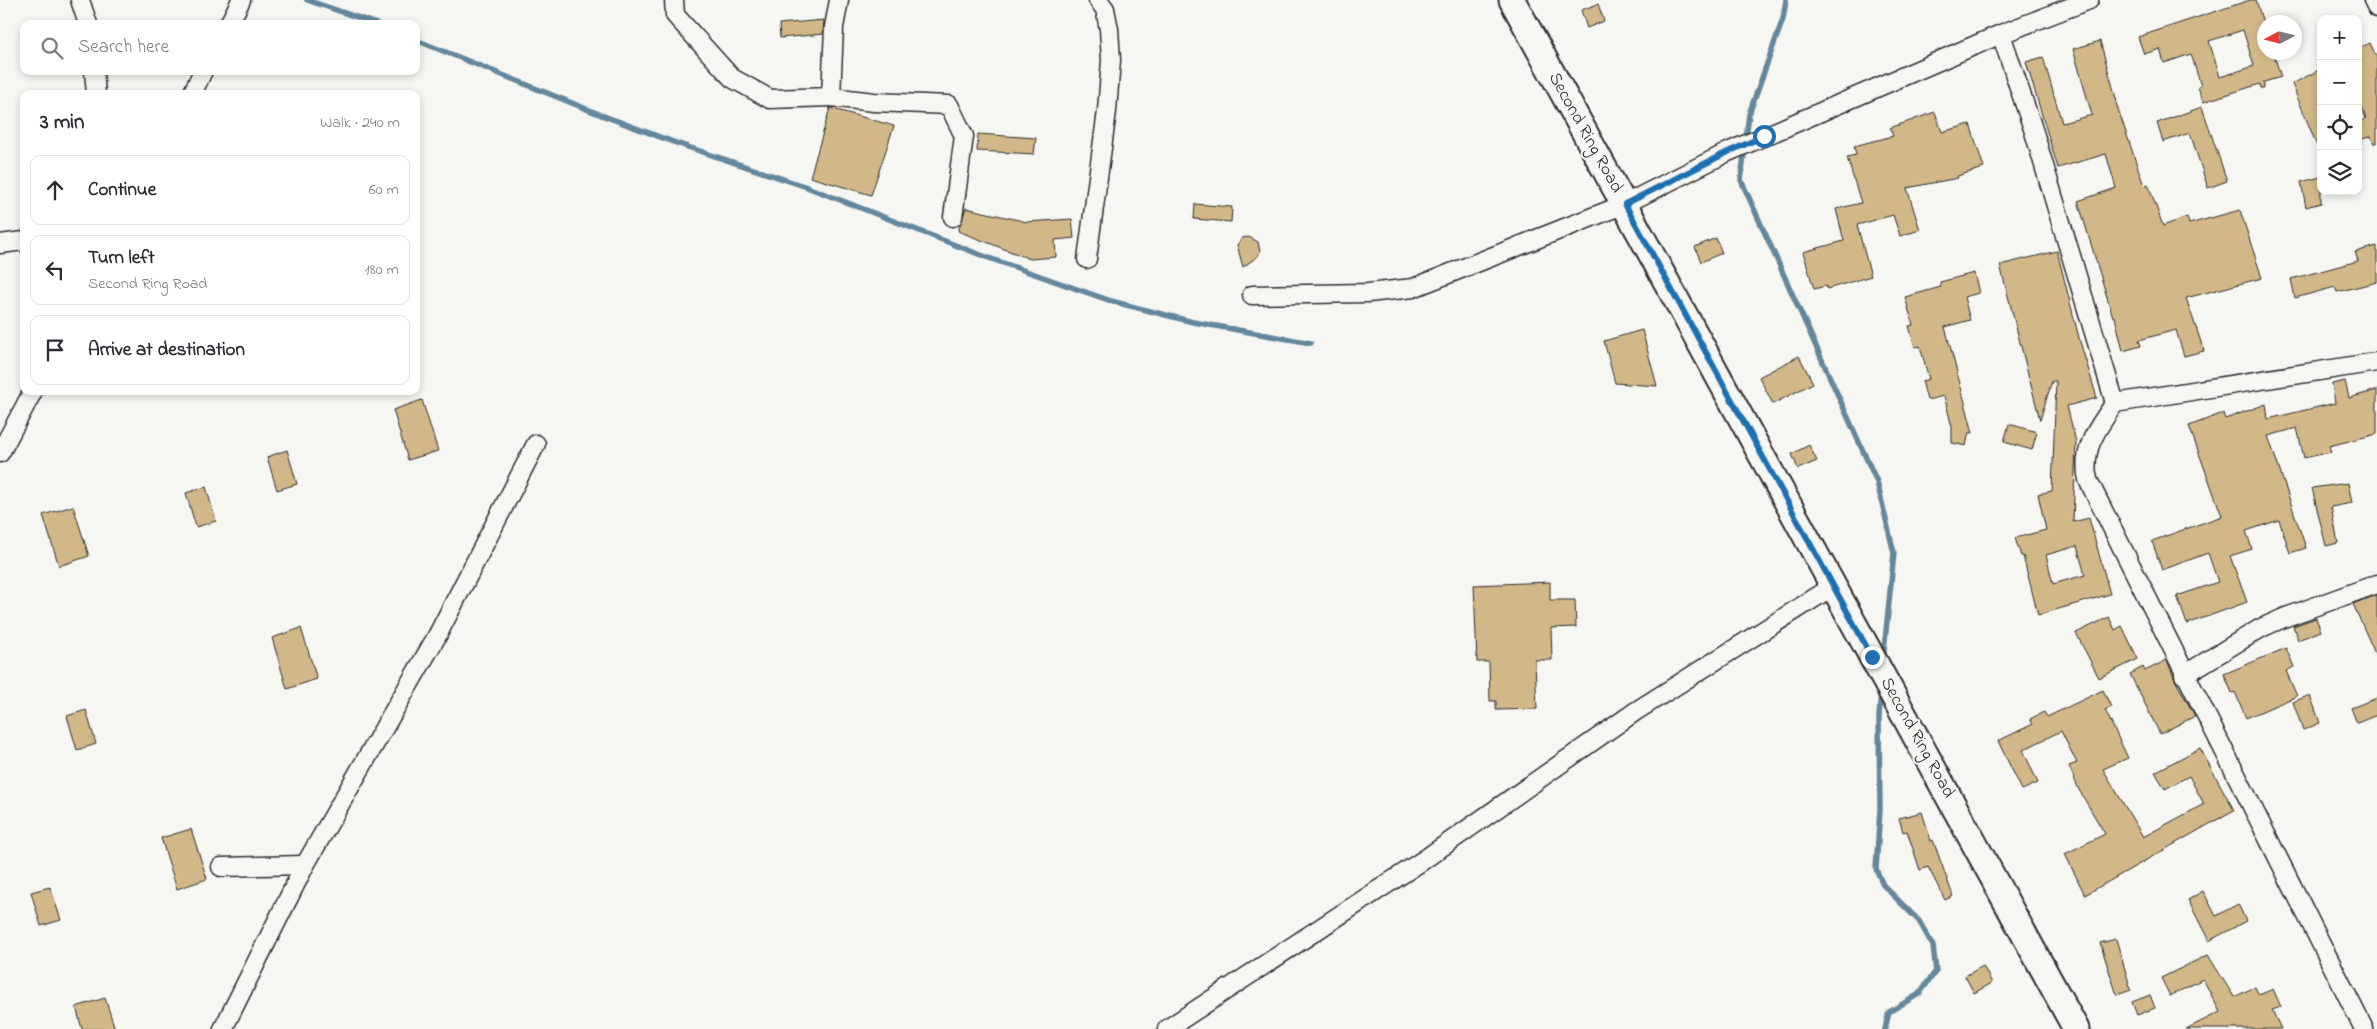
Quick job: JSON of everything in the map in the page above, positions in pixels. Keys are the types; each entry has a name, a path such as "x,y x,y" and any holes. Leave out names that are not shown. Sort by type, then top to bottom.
{"main road":[{"name":"Second Ring Road","path":"1512,0 1625,204 1832,587 1894,696 2076,1029"}],"street":[{"path":"80,0 87,20"},
{"path":"230,20 241,0"},
{"path":"674,0 675,15 732,78 770,99 831,97 874,102 949,105 964,136 953,217"},
{"path":"831,97 834,27 839,0"},
{"path":"1087,259 1107,111 1111,60 1105,9 1098,0"},
{"path":"2373,0 2377,8"},
{"path":"1252,295 1368,293 1413,288 1625,204 1764,136 2001,34 2085,1"},
{"path":"2001,34 2034,132 2115,403"},
{"path":"94,75 96,90"},
{"path":"194,90 202,75"},
{"path":"0,244 20,242"},
{"path":"2364,1029 2184,675 2088,480 2085,465 2095,431 2115,403 2377,362"},
{"path":"0,453 31,395"},
{"path":"222,1029 305,865 437,636 536,444"},
{"path":"2184,675 2261,628 2377,584"},
{"path":"1167,1029 1422,861 1636,711 1832,587"},
{"path":"221,867 305,865"}],"building":[{"path":"2250,0 2256,0 2261,15 2257,15 2257,60 2276,60 2281,77 2264,82 2264,88 2261,88 2260,84 2203,102 2198,87 2201,86 2191,54 2164,63 2160,49 2144,54 2138,37","holes":["2243,30 2254,66 2220,77 2209,41"]},
{"path":"1598,4 1604,21 1587,28 1581,10"},
{"path":"824,20 823,34 780,38 779,24"},
{"path":"2100,41 2116,103 2144,186 2148,184 2163,226 2187,217 2189,224 2240,210 2262,278 2186,298 2204,351 2184,356 2176,330 2139,340 2141,346 2123,351 2115,317 2113,317 2078,201 2116,188 2106,154 2058,168 2026,62 2043,57 2062,123 2092,115 2073,49"},
{"path":"2370,43 2377,58 2377,143 2373,143 2371,136 2362,139 2362,120 2366,119 2362,106 2362,47"},
{"path":"2317,71 2317,146 2292,84"},
{"path":"2202,107 2227,181 2208,188 2190,133 2163,142 2157,123"},
{"path":"830,108 894,126 871,195 810,177"},
{"path":"1935,112 1942,132 1970,124 1984,168 1957,176 1958,178 1907,188 1920,230 1900,236 1893,215 1857,225 1871,276 1827,289 1826,286 1814,289 1803,252 1844,241 1836,209 1861,203 1847,157 1856,155 1854,146 1893,136 1890,128"},
{"path":"978,134 1036,138 1034,154 977,151"},
{"path":"2317,178 2317,195 2321,195 2321,203 2306,207 2301,182"},
{"path":"1195,204 1232,207 1231,222 1194,219"},
{"path":"966,208 1027,222 1072,219 1074,238 1055,240 1056,257 1030,259 958,231"},
{"path":"1249,237 1258,242 1260,252 1257,257 1243,267 1237,245 1242,238"},
{"path":"1716,238 1722,253 1701,262 1695,247"},
{"path":"2377,246 2377,282 2337,292 2335,287 2295,298 2291,279 2358,261 2355,252"},
{"path":"2057,251 2079,338 2097,398 2067,406 2076,442 2073,522 2089,518 2110,594 2038,615 2023,556 2021,556 2015,538 2046,530 2038,494 2052,491 2056,381 2052,381 2040,420 2000,265","holes":["2077,546 2085,575 2053,584 2046,555"]},
{"path":"1974,273 1979,293 1964,297 1970,320 1945,327 1973,433 1969,432 1966,446 1952,443 1952,427 1944,396 1927,400 1922,381 1929,379 1920,346 1915,347 1909,326 1913,325 1905,297 1941,287 1940,282"},
{"path":"1642,330 1657,386 1615,383 1604,341"},
{"path":"1799,356 1813,383 1773,404 1759,377"},
{"path":"2345,381 2349,398 2377,390 2377,434 2329,446 2331,452 2304,458 2297,428 2268,436 2306,548 2290,553 2279,520 2246,531 2252,549 2230,556 2247,602 2187,624 2177,596 2218,582 2208,553 2162,570 2152,541 2222,516 2189,426 2223,413 2225,419 2266,404 2268,419 2335,403 2332,384"},
{"path":"422,400 438,451 408,460 393,410"},
{"path":"2009,424 2037,432 2032,450 2004,442"},
{"path":"1809,445 1817,461 1798,469 1792,454"},
{"path":"287,450 297,484 277,490 267,457"},
{"path":"2348,483 2352,503 2331,507 2338,543 2326,546 2312,488"},
{"path":"206,487 216,521 196,527 186,493"},
{"path":"73,506 89,556 59,566 43,515"},
{"path":"1550,582 1550,600 1575,600 1576,627 1551,628 1552,660 1535,660 1537,709 1496,710 1496,701 1490,701 1489,662 1477,662 1474,585"},
{"path":"2377,595 2377,658 2353,604"},
{"path":"2109,617 2115,630 2122,626 2138,659 2099,678 2076,633"},
{"path":"2316,618 2321,631 2298,640 2293,626"},
{"path":"301,628 317,679 287,689 272,638"},
{"path":"2286,648 2294,667 2286,671 2297,696 2246,718 2235,692 2232,693 2224,674"},
{"path":"2167,660 2175,680 2195,716 2160,734 2130,674 2143,667 2145,671"},
{"path":"2103,690 2111,707 2105,710 2128,758 2103,769 2143,837 2204,804 2189,776 2165,789 2155,772 2200,748 2234,810 2085,895 2065,854 2105,834 2079,790 2069,766 2077,763 2061,731 2023,750 2038,783 2022,790 1998,741 2033,724 2030,719 2044,712 2047,717"},
{"path":"2310,695 2320,723 2303,730 2293,702"},
{"path":"2377,698 2377,715 2357,723 2351,708"},
{"path":"86,710 96,744 77,750 67,716"},
{"path":"1922,812 1931,841 1933,840 1953,896 1945,900 1928,867 1920,870 1907,831 1903,832 1899,818"},
{"path":"191,829 207,879 177,889 161,838"},
{"path":"50,887 61,920 41,926 31,892"},
{"path":"2203,891 2216,916 2238,904 2246,921 2209,941 2188,900"},
{"path":"2116,939 2131,990 2117,995 2100,943"},
{"path":"2208,955 2234,997 2255,987 2259,995 2273,989 2281,1007 2272,1010 2281,1029 2186,1029 2220,1012 2203,979 2170,996 2161,978"},
{"path":"1983,966 1992,983 1974,993 1965,976"},
{"path":"2150,995 2155,1008 2137,1015 2132,1002"},
{"path":"105,998 115,1029 82,1029 76,1007"}],"waterway":[{"path":"307,0 365,20"},
{"path":"1786,0 1783,19 1749,114 1741,180 1877,482 1894,553 1883,660"},
{"path":"420,42 604,116 676,143 807,187 986,257 1111,301 1193,322 1311,343"},
{"path":"1881,691 1879,717 1880,810 1876,869 1883,885 1919,921 1933,946 1936,971 1919,994 1889,1012 1885,1029"}],"route":[{"path":"1764,136 1625,204 1832,587 1872,657"}]}
